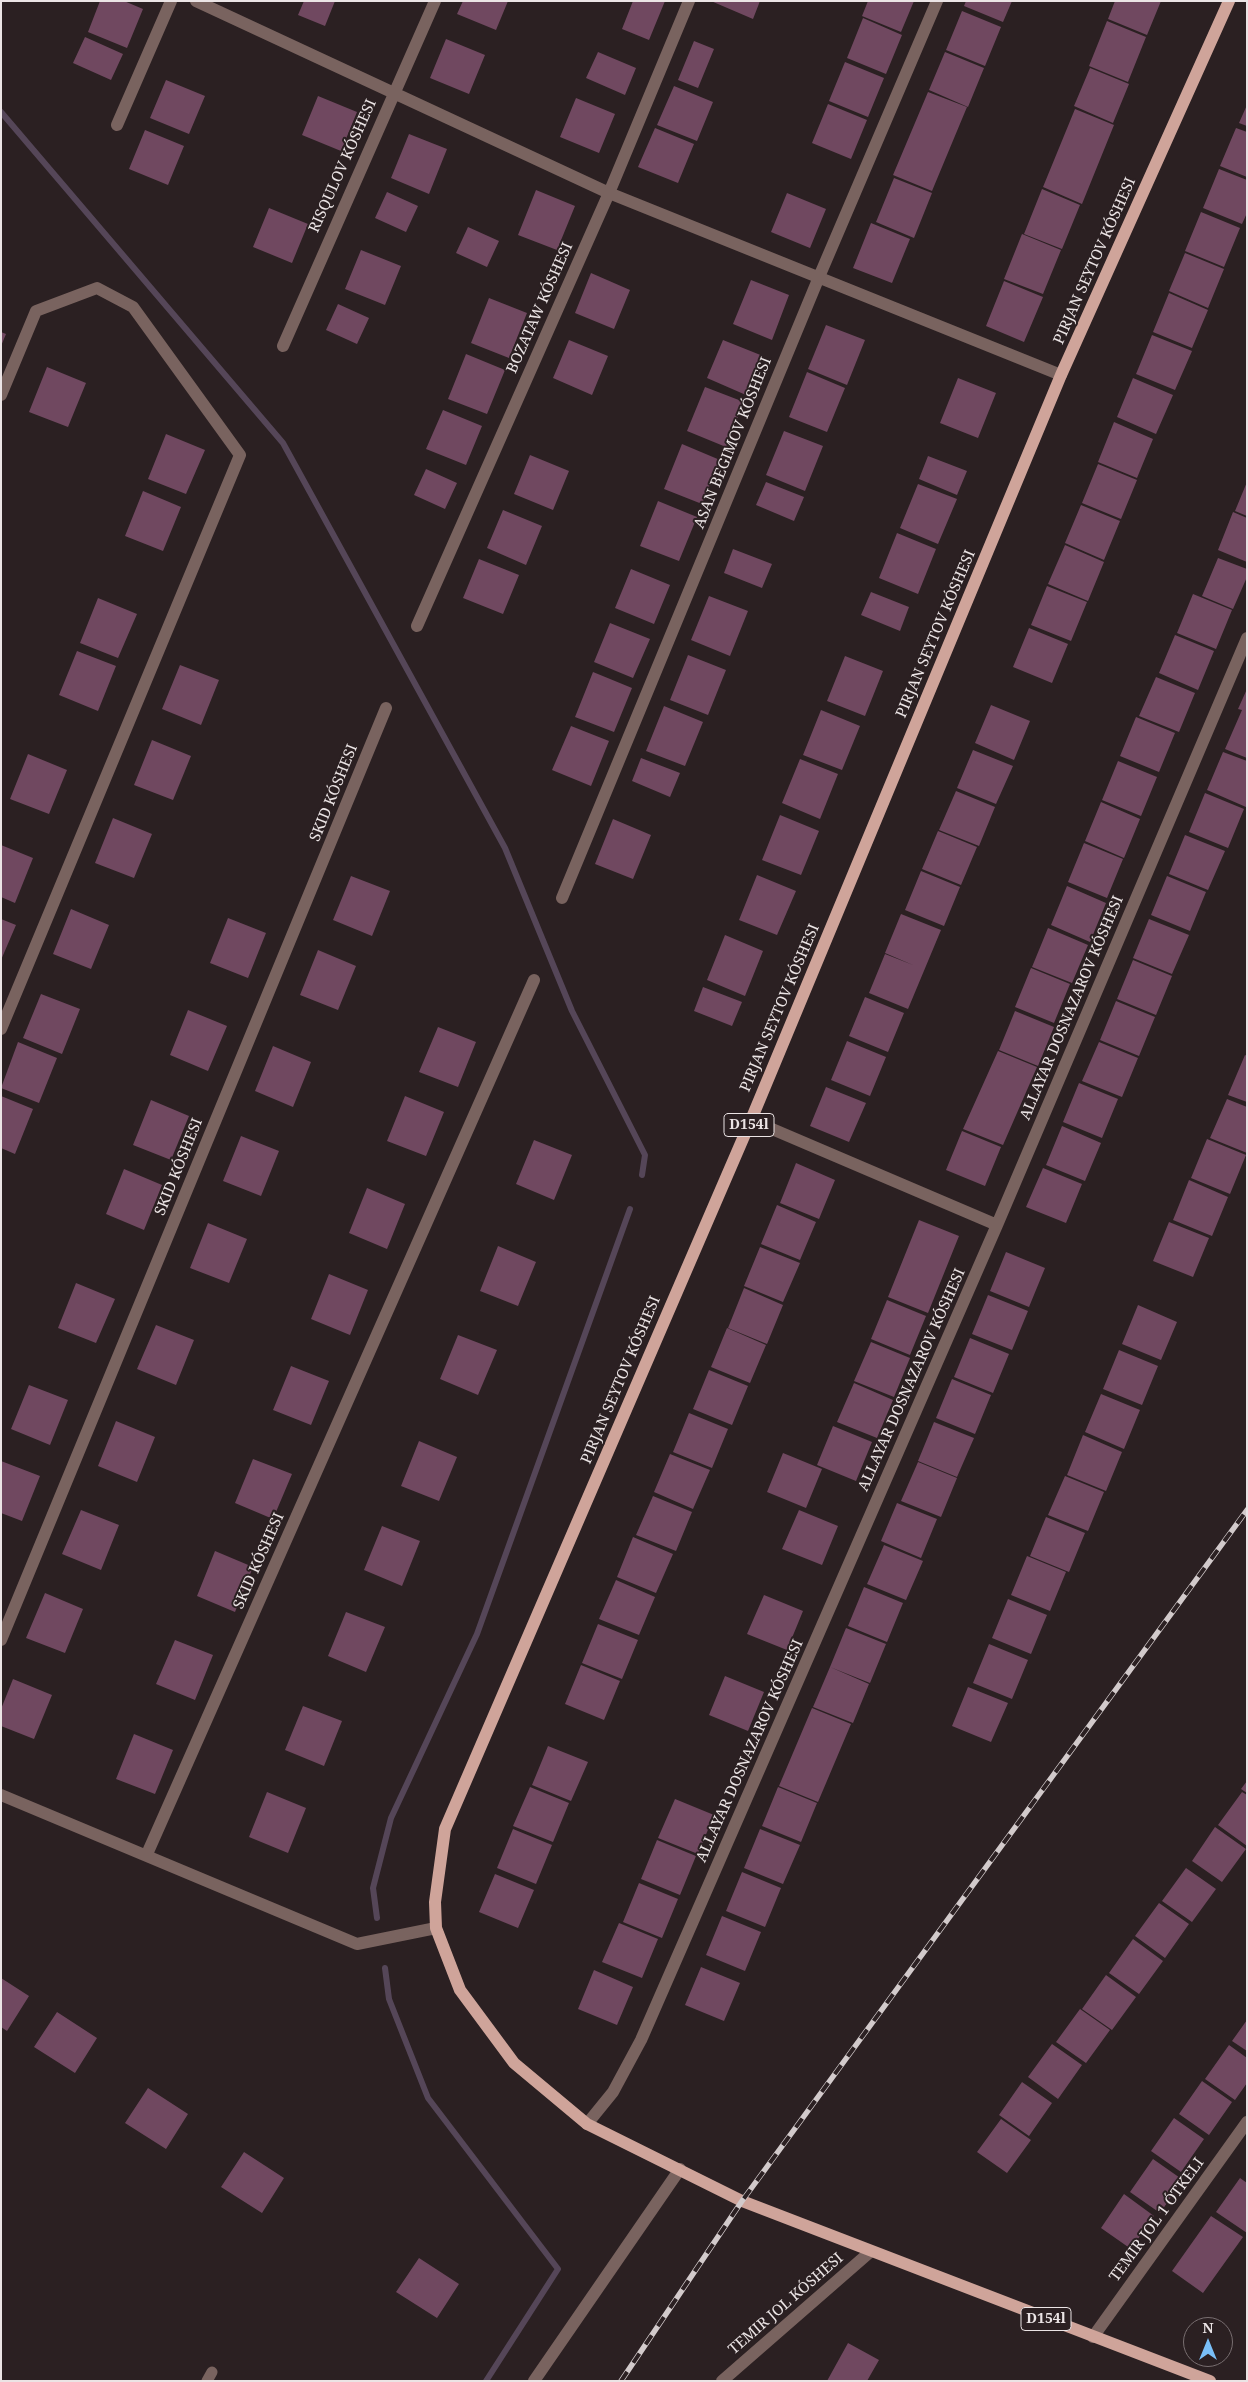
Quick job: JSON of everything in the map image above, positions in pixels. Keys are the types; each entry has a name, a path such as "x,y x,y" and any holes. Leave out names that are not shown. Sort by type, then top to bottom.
{"main road":[{"name":"PIRJAN SEYTOV KÓSHESI","path":"680,2169 587,2124 514,2063 460,1990 436,1928 435,1902 445,1829 751,1120 1061,375 1229,1"},
{"name":"D154l","path":"680,2169 742,2201 870,2252 1210,2381"}],"street":[{"path":"118,125 171,1"},
{"path":"196,1 609,192 1061,375"},
{"path":"283,346 393,92 435,1"},
{"name":"BOZATAW KÓSHESI","path":"417,626 609,192 689,1"},
{"name":"ASAN BEGIMOV KÓSHESI","path":"562,898 819,277 937,1"},
{"path":"1,395 36,311 97,288 133,307 240,455 1,1029"},
{"name":"ALLAYAR DOSNAZAROV KÓSHESI","path":"587,2124 613,2092 641,2040 997,1225 1247,638"},
{"name":"SKID KÓSHESI","path":"1,1640 386,708"},
{"name":"SKID KÓSHESI","path":"147,1854 534,980"},
{"path":"751,1120 997,1225"},
{"path":"1,1795 147,1854 357,1944 436,1928"},
{"name":"TEMIR JOL 1 ÓTKELI","path":"1093,2336 1247,2122"},
{"path":"534,2381 680,2169"},
{"name":"TEMIR JOL KÓSHESI","path":"722,2381 870,2252"}],"building":[{"path":"100,1 124,1 143,9 127,48 88,32"},
{"path":"304,1 335,1 325,26 298,15"},
{"path":"463,1 508,1 496,30 457,14"},
{"path":"633,1 665,1 649,40 622,29"},
{"path":"711,1 760,1 753,19"},
{"path":"868,1 914,1 901,32 862,16"},
{"path":"966,1 1012,1 1003,22 964,6"},
{"path":"1115,1 1161,1 1147,35 1108,19"},
{"path":"962,11 1001,27 985,66 946,50"},
{"path":"863,18 902,35 886,74 847,58"},
{"path":"1107,21 1146,37 1128,82 1089,66"},
{"path":"85,37 123,54 111,80 73,63"},
{"path":"446,39 485,55 469,94 430,78"},
{"path":"694,41 714,49 698,88 678,80"},
{"path":"598,52 636,68 625,95 586,78"},
{"path":"945,52 984,68 968,107 929,90"},
{"path":"845,62 884,78 868,117 829,101"},
{"path":"1090,68 1129,84 1113,123 1074,106"},
{"path":"166,80 205,96 189,134 150,118"},
{"path":"674,86 713,102 697,141 657,125"},
{"path":"928,92 967,107 932,191 893,175"},
{"path":"318,96 357,112 341,151 302,135"},
{"path":"576,98 615,114 599,153 560,137"},
{"path":"828,104 867,120 851,159 812,143"},
{"path":"1247,105 1247,126 1239,123"},
{"path":"1075,109 1114,125 1082,204 1043,187"},
{"path":"655,128 694,144 678,183 638,167"},
{"path":"1236,128 1247,132 1247,177 1220,166"},
{"path":"145,130 184,146 168,185 129,169"},
{"path":"409,134 447,149 429,194 391,178"},
{"path":"1219,169 1247,180 1247,213 1242,224 1203,208"},
{"path":"894,178 932,193 914,238 876,222"},
{"path":"1042,189 1080,205 1062,249 1024,234"},
{"path":"536,190 575,206 557,250 518,235"},
{"path":"387,192 418,206 406,232 375,218"},
{"path":"787,193 826,209 810,248 771,232"},
{"path":"269,208 308,224 292,263 253,247"},
{"path":"1201,212 1240,228 1224,267 1185,251"},
{"path":"871,223 910,239 892,283 853,268"},
{"path":"468,227 499,241 487,267 456,253"},
{"path":"1022,234 1061,250 1043,294 1004,279"},
{"path":"361,250 401,266 385,305 345,289"},
{"path":"1185,253 1224,269 1208,308 1169,291"},
{"path":"591,273 630,290 614,329 575,313"},
{"path":"751,280 789,295 772,340 733,324"},
{"path":"1004,281 1043,297 1024,342 986,326"},
{"path":"1169,293 1208,310 1192,348 1153,332"},
{"path":"489,298 527,313 509,358 471,343"},
{"path":"338,304 369,318 357,344 326,330"},
{"path":"826,325 865,340 847,385 808,369"},
{"path":"1,332 6,334 1,346"},
{"path":"1152,335 1192,351 1175,390 1136,374"},
{"path":"569,340 608,356 592,395 553,378"},
{"path":"723,340 763,356 746,395 707,378"},
{"path":"466,354 505,370 487,414 448,399"},
{"path":"47,367 86,383 68,427 29,412"},
{"path":"807,372 845,388 827,432 789,417"},
{"path":"958,378 996,393 978,438 940,423"},
{"path":"1133,378 1173,395 1156,434 1117,417"},
{"path":"705,387 744,402 726,447 687,431"},
{"path":"443,410 482,426 466,465 426,449"},
{"path":"1114,422 1153,439 1137,478 1098,462"},
{"path":"784,431 823,446 805,491 766,475"},
{"path":"166,434 205,450 186,494 148,479"},
{"path":"682,444 720,460 702,504 664,489"},
{"path":"530,455 569,471 553,510 514,494"},
{"path":"928,456 967,471 957,495 919,479"},
{"path":"1098,464 1137,480 1121,519 1082,503"},
{"path":"426,469 457,483 445,509 414,495"},
{"path":"766,482 804,497 794,521 756,505"},
{"path":"1247,482 1247,516 1235,511"},
{"path":"918,484 957,499 938,544 900,528"},
{"path":"143,491 181,507 163,551 125,536"},
{"path":"658,501 697,517 679,561 640,546"},
{"path":"1081,505 1120,521 1104,560 1065,543"},
{"path":"503,510 542,526 526,565 487,548"},
{"path":"1233,512 1247,518 1247,562 1218,550"},
{"path":"897,533 936,549 918,594 879,578"},
{"path":"1065,545 1104,562 1088,601 1048,584"},
{"path":"733,549 772,564 762,588 724,573"},
{"path":"1218,558 1247,569 1247,577 1233,609 1202,596"},
{"path":"479,559 519,575 503,614 463,598"},
{"path":"631,569 670,585 654,624 615,608"},
{"path":"1047,586 1087,602 1071,641 1031,625"},
{"path":"871,592 909,607 900,631 861,615"},
{"path":"1193,594 1232,610 1216,649 1177,633"},
{"path":"709,596 748,611 730,656 691,640"},
{"path":"98,598 137,614 118,658 80,643"},
{"path":"610,623 650,639 633,678 594,662"},
{"path":"1029,628 1068,644 1052,683 1013,667"},
{"path":"1175,635 1214,651 1198,690 1159,673"},
{"path":"77,651 116,666 98,711 59,695"},
{"path":"688,655 726,670 708,715 670,700"},
{"path":"845,656 883,671 865,716 827,701"},
{"path":"180,665 219,680 201,725 162,709"},
{"path":"593,672 632,688 614,732 575,717"},
{"path":"1156,677 1195,693 1179,732 1139,716"},
{"path":"1247,689 1247,758 1225,749 1242,710 1238,709"},
{"path":"991,705 1030,721 1014,760 975,743"},
{"path":"664,706 703,722 685,766 646,751"},
{"path":"821,710 860,726 842,770 803,755"},
{"path":"1136,717 1175,733 1159,772 1120,756"},
{"path":"571,726 609,741 591,786 552,770"},
{"path":"152,740 191,756 173,800 134,785"},
{"path":"973,750 1013,766 996,804 957,788"},
{"path":"1223,752 1247,761 1246,807 1207,790"},
{"path":"28,754 67,770 49,814 10,799"},
{"path":"641,758 680,773 670,797 632,781"},
{"path":"800,759 838,774 820,819 782,803"},
{"path":"1118,761 1157,777 1141,816 1102,800"},
{"path":"956,791 995,807 979,846 939,830"},
{"path":"1205,793 1244,809 1228,848 1189,832"},
{"path":"1101,802 1140,819 1124,858 1085,841"},
{"path":"780,815 819,831 801,875 762,860"},
{"path":"113,818 152,834 134,878 95,863"},
{"path":"613,819 651,835 633,879 595,864"},
{"path":"938,831 977,847 961,885 922,869"},
{"path":"1185,835 1225,851 1208,890 1169,874"},
{"path":"1084,843 1123,859 1107,898 1068,882"},
{"path":"1,845 33,858 15,903 1,897"},
{"path":"921,871 960,887 944,926 905,910"},
{"path":"757,875 796,891 777,935 739,920"},
{"path":"351,876 390,891 372,936 333,920"},
{"path":"1167,876 1206,892 1190,931 1151,915"},
{"path":"1067,886 1106,903 1090,942 1051,925"},
{"path":"71,909 109,925 91,969 53,954"},
{"path":"901,914 941,930 908,1009 869,993 885,954 913,965 885,953"},
{"path":"228,918 266,933 248,978 210,963"},
{"path":"1,919 16,925 1,960"},
{"path":"1149,919 1189,935 1172,974 1133,958"},
{"path":"1048,928 1088,945 1072,983 1032,967"},
{"path":"725,935 763,951 745,996 707,980"},
{"path":"318,950 356,966 338,1010 300,995"},
{"path":"1133,960 1172,976 1156,1015 1117,999"},
{"path":"1031,968 1070,984 1054,1023 1015,1007"},
{"path":"703,987 742,1002 732,1026 694,1011"},
{"path":"41,994 80,1009 62,1054 23,1038"},
{"path":"865,997 904,1013 888,1052 849,1036"},
{"path":"1116,1001 1155,1017 1139,1056 1100,1040"},
{"path":"188,1010 227,1026 208,1071 170,1055"},
{"path":"1015,1011 1054,1027 1038,1066 999,1050"},
{"path":"438,1027 476,1042 458,1087 419,1072"},
{"path":"847,1041 886,1057 870,1096 831,1080"},
{"path":"18,1042 57,1058 39,1103 1,1088"},
{"path":"1099,1042 1138,1058 1122,1097 1082,1081"},
{"path":"273,1046 311,1062 293,1107 255,1091"},
{"path":"998,1051 1037,1067 1003,1145 963,1129"},
{"path":"1245,1055 1247,1056 1247,1102 1228,1095"},
{"path":"1079,1083 1118,1099 1102,1138 1063,1122"},
{"path":"826,1087 866,1103 849,1142 810,1126"},
{"path":"1,1096 33,1109 15,1154 1,1148"},
{"path":"405,1096 444,1112 426,1156 387,1141"},
{"path":"1227,1099 1247,1107 1247,1153 1210,1138"},
{"path":"151,1100 189,1116 171,1160 133,1145"},
{"path":"1062,1126 1101,1143 1085,1181 1046,1165"},
{"path":"962,1131 1001,1147 985,1186 946,1170"},
{"path":"241,1136 279,1151 261,1196 223,1181"},
{"path":"1207,1139 1246,1155 1230,1194 1191,1178"},
{"path":"534,1140 572,1155 554,1200 516,1184"},
{"path":"796,1163 835,1180 819,1219 780,1203"},
{"path":"1043,1168 1082,1184 1066,1223 1026,1207"},
{"path":"124,1169 162,1185 144,1230 106,1214"},
{"path":"1189,1180 1228,1197 1212,1236 1173,1220"},
{"path":"367,1188 405,1204 387,1249 349,1233"},
{"path":"777,1205 816,1222 800,1260 761,1244"},
{"path":"919,1220 959,1236 928,1313 888,1297"},
{"path":"1169,1222 1209,1238 1193,1277 1153,1261"},
{"path":"208,1223 247,1239 229,1283 190,1268"},
{"path":"498,1246 536,1262 518,1306 480,1291"},
{"path":"760,1247 800,1263 783,1302 744,1286"},
{"path":"1006,1252 1045,1268 1029,1307 990,1291"},
{"path":"329,1274 368,1290 350,1335 311,1319"},
{"path":"76,1283 115,1299 96,1343 58,1328"},
{"path":"744,1288 783,1305 767,1344 728,1328"},
{"path":"988,1295 1028,1311 1012,1350 972,1334"},
{"path":"887,1300 926,1316 910,1355 871,1339"},
{"path":"1138,1305 1177,1322 1161,1360 1122,1344"},
{"path":"156,1325 194,1340 176,1385 137,1369"},
{"path":"727,1328 766,1345 750,1383 711,1367"},
{"path":"458,1335 497,1350 478,1395 440,1379"},
{"path":"970,1338 1009,1354 993,1393 954,1377"},
{"path":"871,1342 910,1358 894,1397 854,1381"},
{"path":"1119,1350 1158,1366 1142,1405 1103,1389"},
{"path":"291,1366 329,1381 311,1425 273,1410"},
{"path":"709,1370 748,1386 732,1425 693,1409"},
{"path":"952,1379 991,1395 975,1434 936,1418"},
{"path":"854,1383 893,1400 877,1438 837,1422"},
{"path":"29,1385 68,1400 50,1445 11,1429"},
{"path":"1101,1394 1140,1410 1124,1449 1085,1432"},
{"path":"689,1413 728,1429 712,1468 673,1452"},
{"path":"116,1421 155,1437 137,1482 98,1466"},
{"path":"934,1422 974,1438 957,1477 918,1461"},
{"path":"833,1426 872,1442 856,1481 817,1465"},
{"path":"1083,1435 1122,1452 1106,1491 1067,1475"},
{"path":"419,1441 457,1457 439,1501 401,1486"},
{"path":"783,1453 822,1469 806,1508 767,1492"},
{"path":"670,1454 710,1470 693,1509 654,1492"},
{"path":"253,1459 292,1474 273,1519 235,1503"},
{"path":"1,1461 40,1476 22,1521 1,1513"},
{"path":"918,1462 957,1478 941,1517 901,1501"},
{"path":"1065,1476 1104,1492 1088,1531 1048,1515"},
{"path":"653,1496 692,1512 676,1551 636,1535"},
{"path":"897,1503 937,1519 921,1558 881,1541"},
{"path":"81,1510 119,1525 101,1570 62,1554"},
{"path":"799,1510 838,1526 822,1565 782,1549"},
{"path":"1046,1517 1085,1533 1069,1572 1030,1556"},
{"path":"382,1526 420,1541 402,1586 364,1570"},
{"path":"633,1537 673,1554 656,1593 617,1577"},
{"path":"884,1545 923,1561 906,1600 867,1584"},
{"path":"215,1551 253,1567 235,1612 197,1596"},
{"path":"1027,1556 1066,1572 1050,1611 1011,1595"},
{"path":"616,1580 655,1597 639,1635 599,1619"},
{"path":"864,1587 903,1603 887,1642 848,1626"},
{"path":"45,1593 83,1609 65,1653 26,1638"},
{"path":"764,1595 803,1611 787,1650 747,1634"},
{"path":"1008,1599 1047,1615 1031,1654 992,1638"},
{"path":"346,1612 385,1627 366,1672 328,1656"},
{"path":"598,1624 638,1640 622,1679 582,1663"},
{"path":"846,1628 886,1644 870,1683 830,1667"},
{"path":"175,1640 213,1655 195,1700 156,1684"},
{"path":"989,1644 1028,1660 1012,1699 973,1683"},
{"path":"581,1665 620,1681 604,1720 565,1704"},
{"path":"830,1667 869,1684 853,1723 813,1707"},
{"path":"725,1676 764,1692 748,1731 709,1715"},
{"path":"13,1679 52,1695 34,1739 1,1726 1,1709"},
{"path":"968,1687 1008,1703 991,1742 952,1726"},
{"path":"303,1706 342,1721 324,1766 285,1750"},
{"path":"812,1708 851,1724 818,1802 779,1786"},
{"path":"134,1734 173,1750 155,1794 116,1779"},
{"path":"548,1746 588,1762 571,1801 532,1785"},
{"path":"1247,1781 1247,1793 1241,1789"},
{"path":"530,1787 569,1803 553,1842 513,1826"},
{"path":"778,1787 817,1803 801,1842 762,1826"},
{"path":"267,1792 306,1808 288,1853 249,1837"},
{"path":"1242,1792 1247,1795 1247,1846 1218,1825"},
{"path":"675,1799 714,1815 698,1854 658,1838"},
{"path":"1215,1827 1246,1849 1222,1882 1192,1861"},
{"path":"513,1829 552,1845 536,1884 497,1868"},
{"path":"760,1829 800,1845 783,1884 744,1868"},
{"path":"657,1840 696,1856 680,1895 641,1879"},
{"path":"1186,1868 1216,1889 1192,1922 1162,1901"},
{"path":"742,1872 781,1888 765,1927 726,1911"},
{"path":"495,1874 534,1890 518,1928 479,1912"},
{"path":"639,1883 678,1899 662,1938 623,1922"},
{"path":"1159,1903 1189,1924 1165,1958 1135,1936"},
{"path":"722,1916 761,1932 745,1971 706,1955"},
{"path":"619,1923 658,1939 642,1978 602,1962"},
{"path":"1133,1939 1163,1961 1139,1994 1109,1973"},
{"path":"701,1967 740,1983 724,2021 685,2005"},
{"path":"594,1970 633,1987 617,2025 578,2009"},
{"path":"1106,1975 1136,1997 1112,2030 1082,2009"},
{"path":"1,1978 29,1996 7,2031 1,2027"},
{"path":"1080,2009 1110,2030 1086,2063 1056,2042"},
{"path":"57,2012 97,2038 75,2073 34,2047"},
{"path":"1247,2020 1247,2051 1232,2041"},
{"path":"1052,2044 1082,2065 1058,2099 1028,2077"},
{"path":"1229,2045 1247,2058 1247,2083 1235,2100 1205,2079"},
{"path":"1202,2081 1232,2102 1209,2135 1179,2114"},
{"path":"1022,2082 1052,2103 1029,2136 999,2115"},
{"path":"148,2088 188,2114 166,2149 125,2123"},
{"path":"1174,2118 1204,2139 1181,2172 1151,2151"},
{"path":"1001,2119 1031,2140 1007,2173 977,2152"},
{"path":"244,2152 284,2178 262,2213 221,2187"},
{"path":"1153,2159 1183,2180 1160,2213 1130,2192"},
{"path":"1240,2178 1247,2183 1247,2233 1216,2212"},
{"path":"1124,2194 1154,2216 1131,2249 1101,2228"},
{"path":"1211,2216 1243,2237 1203,2293 1172,2271"},
{"path":"419,2258 459,2284 437,2318 396,2292"},
{"path":"848,2343 879,2360 867,2381 827,2381"}],"waterway":[{"path":"1,112 283,443 505,848 572,1011 645,1155 642,1175"},
{"path":"377,1918 373,1888 391,1818 477,1634 630,1209"},
{"path":"385,1968 389,1999 428,2098 558,2269 486,2381"}],"railway":[{"path":"621,2381 742,2201 1247,1510"}]}
